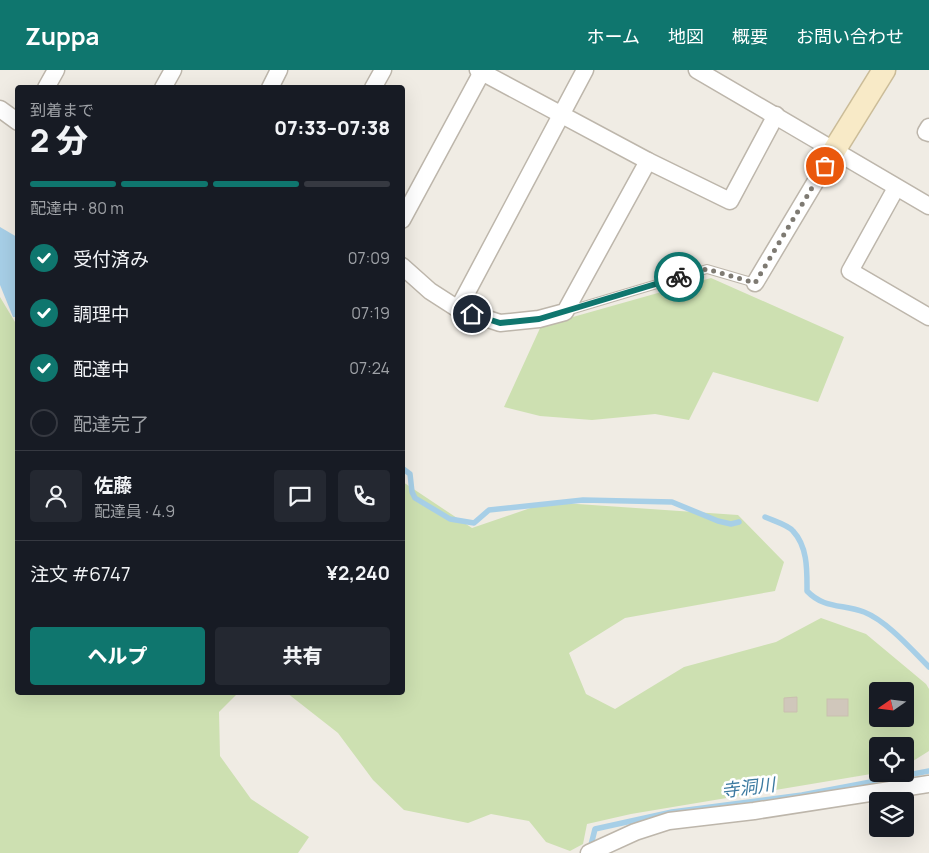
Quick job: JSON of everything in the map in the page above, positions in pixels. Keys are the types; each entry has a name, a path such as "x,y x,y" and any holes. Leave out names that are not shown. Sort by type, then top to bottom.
{"street":[{"path":"48,85 56,70"},
{"path":"164,85 172,70"},
{"path":"272,85 279,70"},
{"path":"375,85 383,70"},
{"path":"458,309 585,70"},
{"path":"697,70 835,149 896,188 929,206"},
{"path":"755,283 884,70"},
{"path":"405,214 480,71 648,160 730,200 776,116"},
{"path":"0,109 15,120"},
{"path":"929,127 926,132 929,133"},
{"path":"405,269 430,291 458,309 500,323 539,319 565,312 648,160"},
{"path":"896,188 850,271 929,318"},
{"path":"592,852 635,832 669,821 754,812 929,784"}],"lane":[{"path":"565,312 707,269 755,283"}],"green space":[{"path":"711,278 844,337 818,402 713,372 689,420 655,414 592,420 540,416 504,407 541,326"},
{"path":"0,297 15,322 15,695 236,695 219,712 220,756 251,799 309,837 298,853 0,853"},
{"path":"405,483 472,528 548,502 738,515 784,562 775,591 625,618 569,653 586,694 615,709 684,667 776,642 821,618 866,634 926,684 929,689 929,751 914,760 914,737 869,737 869,774 631,814 587,824 583,844 570,851 546,842 529,821 491,814 468,823 404,810 373,780 338,733 290,695 405,695"}],"water":[{"path":"0,227 15,236 15,317 13,317 0,285"}],"building":[{"path":"797,697 797,712 784,712 784,698"},
{"path":"827,699 848,699 848,716 827,716"}],"waterway":[{"path":"405,470 410,474 412,492 415,498 450,519 474,523 489,510 583,500 672,502 718,521 731,524 739,522"},
{"path":"765,517 788,527 798,537 806,560 807,591 813,597 820,601 873,616 899,636 929,667"},
{"name":"寺洞川","path":"590,849 595,829 672,812 802,795 929,771"}],"way so far":[{"path":"679,277 707,269 755,283 825,166"}],"route":[{"path":"472,314 500,323 539,319 679,277"}]}
